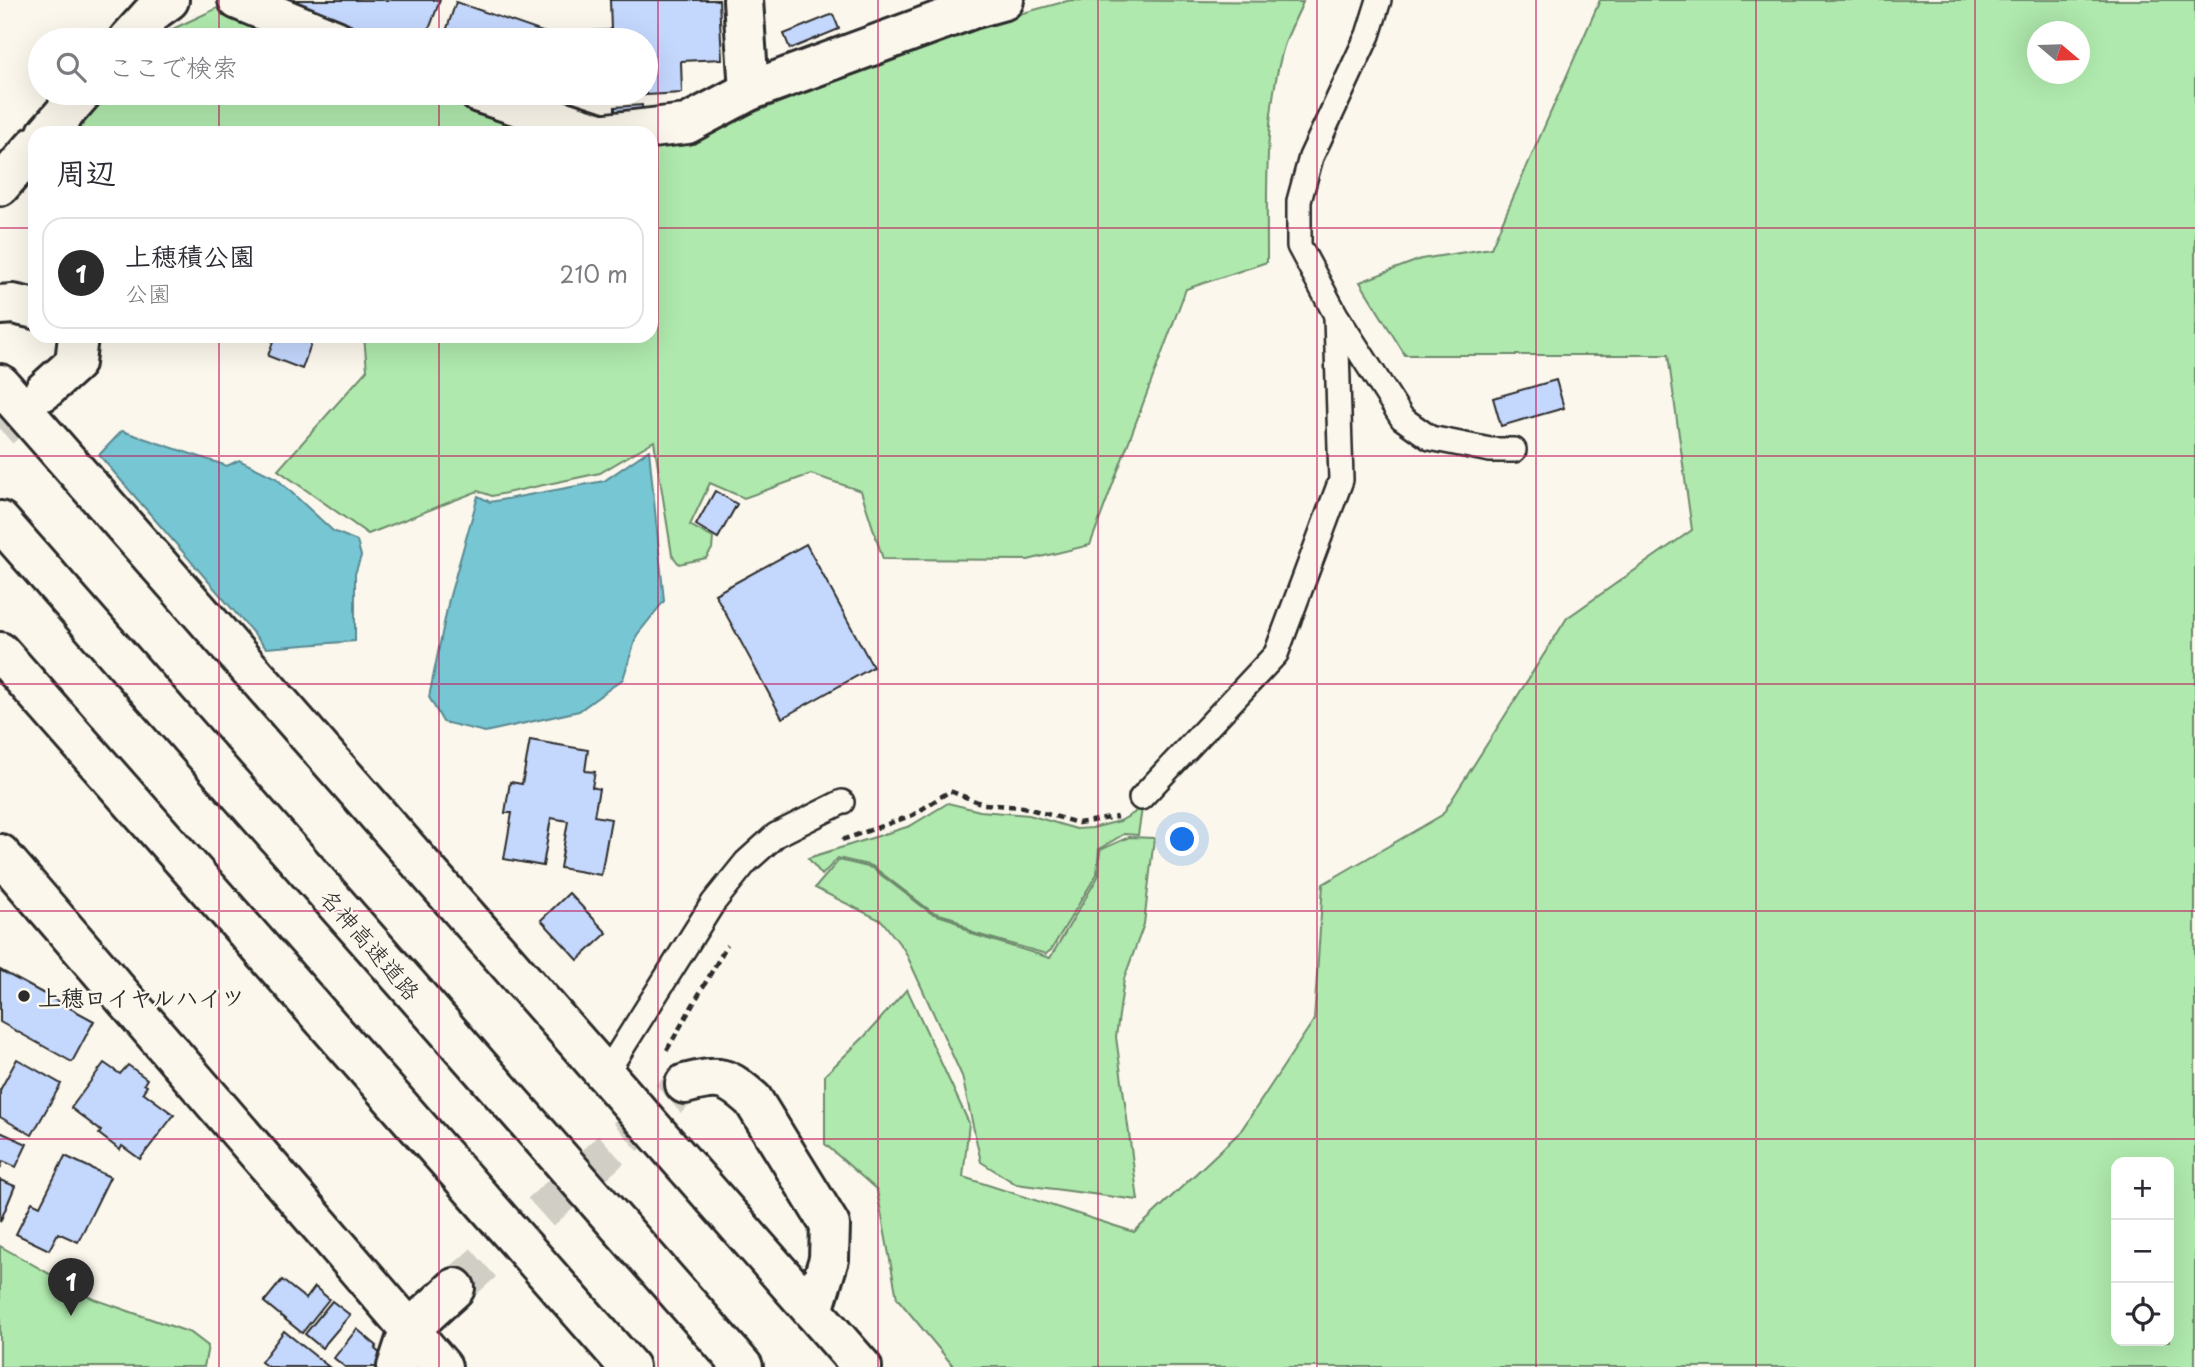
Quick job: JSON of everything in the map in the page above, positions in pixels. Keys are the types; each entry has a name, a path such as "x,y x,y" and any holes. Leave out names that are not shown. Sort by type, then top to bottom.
{"main road":[{"path":"139,28 155,10 169,0"},
{"path":"237,0 306,28"},
{"path":"743,0 749,90"},
{"path":"658,127 687,124 749,90 972,9 1004,0"},
{"path":"53,126 72,105"},
{"path":"515,105 579,126"},
{"path":"0,186 28,154"},
{"path":"0,305 13,304 28,307"},
{"path":"44,391 75,363 77,343"},
{"path":"0,384 862,1367"},
{"name":"名神高速道路","path":"0,521 743,1367"},
{"path":"0,652 629,1367"},
{"path":"0,854 442,1367"},
{"path":"676,1072 712,1077 735,1084 753,1100 830,1225 829,1259 813,1311"},
{"path":"397,1367 409,1330 455,1288"}],"lane":[{"path":"1379,0 1368,35 1311,157 1299,201 1299,246 1336,314 1402,418 1430,438 1490,450 1514,450"},
{"path":"1141,797 1276,654 1341,480 1336,314"},
{"path":"605,1075 713,903 746,862 776,835 842,802"}],"path":[{"path":"834,842 913,816 950,791 983,804 1023,807 1078,823 1115,819 1141,797"},
{"path":"676,1072 667,1049 733,934"}],"green space":[{"path":"1071,0 1303,2 1284,46 1273,98 1268,153 1267,262 1186,289 1090,545 1028,560 883,559 861,491 811,474 744,498 710,483 690,525 713,538 712,549 706,558 679,564 672,555 654,441 600,473 492,496 478,491 368,534 278,470 367,370 365,343 658,343 658,145 687,139 971,27"},
{"path":"1600,0 2195,0 2195,1367 954,1367 897,1298 877,1190 825,1144 825,1075 907,989 969,1123 963,1177 1134,1232 1240,1132 1314,1020 1323,884 1442,815 1567,618 1692,530 1668,355 1405,355 1360,282 1421,259 1491,248"},
{"path":"226,4 283,28 175,28"},
{"path":"81,105 465,105 515,126 64,126"},
{"path":"1143,802 1138,835 1124,834 1099,849 1097,874 1046,954 973,933 953,918 932,912 872,866 838,858 822,875 808,858 910,826 948,803 980,811 1029,815 1076,829 1120,821 1134,813"},
{"path":"1129,837 1154,838 1144,924 1124,979 1116,1037 1138,1200 1016,1184 981,1162 962,1076 905,951 882,921 815,888 839,860 872,868 931,913 953,920 972,934 1050,958 1099,875 1100,850"},
{"path":"0,1246 94,1299 191,1333 208,1346 204,1367 0,1367"}],"water":[{"path":"122,431 227,466 239,460 276,478 333,531 357,541 361,556 355,574 355,641 266,648 99,455"},
{"path":"649,450 664,601 637,635 623,679 579,711 485,732 443,722 429,697 449,599 478,496 490,502 604,481"}],"building":[{"path":"263,0 440,0 430,28 336,28"},
{"path":"610,0 719,0 722,59 681,61 682,93 658,94 658,28 611,28"},
{"path":"456,2 531,28 447,28"},
{"path":"833,14 839,29 790,49 784,34"},
{"path":"642,105 643,114 615,116 615,107"},
{"path":"273,343 311,343 302,369 268,356"},
{"path":"1556,380 1564,408 1501,426 1493,398"},
{"path":"715,491 737,504 718,538 696,525"},
{"path":"806,544 873,667 782,718 715,594"},
{"path":"530,740 588,750 585,771 595,772 592,787 599,789 594,816 611,819 601,875 560,868 568,821 551,818 543,866 504,859 512,813 505,813 510,782 522,784"},
{"path":"569,893 607,933 578,960 541,920"},
{"name":"上穂ロイヤルハイツ","path":"0,970 94,1021 72,1062 0,1022"},
{"path":"17,1059 61,1084 32,1135 0,1117 0,1090"},
{"path":"104,1063 120,1074 128,1065 147,1079 143,1092 174,1115 140,1159 122,1146 120,1150 71,1108"},
{"path":"0,1132 27,1144 16,1167 3,1161 0,1169"},
{"path":"65,1156 110,1177 78,1242 58,1233 49,1250 16,1234 32,1202 40,1206"},
{"path":"0,1180 15,1186 0,1222"},
{"path":"282,1280 306,1299 315,1287 329,1299 302,1333 264,1302"},
{"path":"332,1301 350,1315 322,1348 305,1334"},
{"path":"357,1329 377,1346 375,1349 384,1357 376,1367 345,1367 334,1358"},
{"path":"284,1331 329,1367 268,1367 261,1362"}],"tunnel":[{"path":"0,429 44,391"},
{"path":"455,1288 685,1084"}],"place":[{"name":"上穂ロイヤルハイツ","path":"24,996"},
{"name":"上穂積公園","path":"71,1316"}]}
